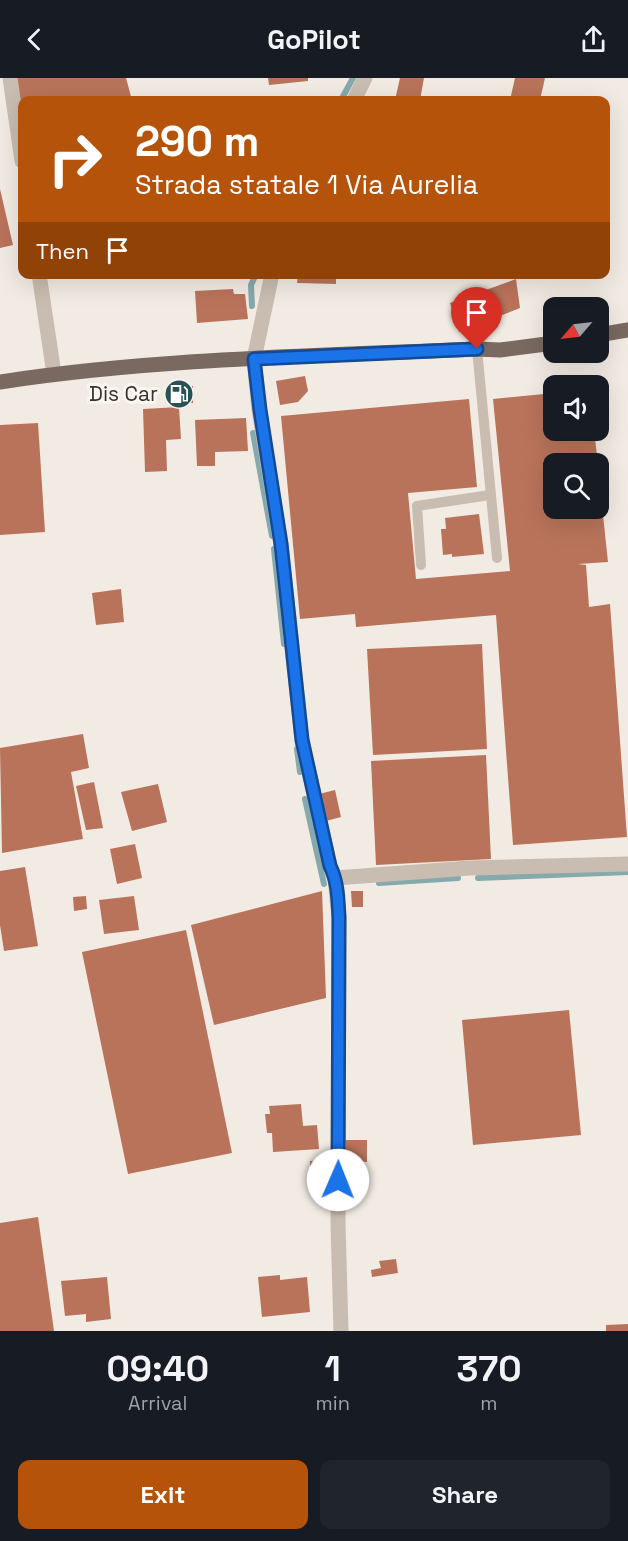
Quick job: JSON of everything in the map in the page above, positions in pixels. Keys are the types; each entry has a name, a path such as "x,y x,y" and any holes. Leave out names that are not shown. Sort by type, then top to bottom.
{"main road":[{"path":"609,333 628,330"},
{"path":"0,382 54,374 254,359 477,349 500,350 543,344"}],"street":[{"path":"10,78 18,133"},
{"path":"356,96 365,78"},
{"path":"40,279 54,374"},
{"path":"271,279 254,359 281,544 302,740 330,866 335,878 339,918 338,1224 341,1331"},
{"path":"335,878 470,868 628,864"}],"lane":[{"path":"477,349 496,558"},
{"path":"422,565 417,506 490,495"}],"building":[{"path":"14,78 126,78 131,96 18,96 18,100"},
{"path":"268,78 308,78 308,81 269,85"},
{"path":"400,78 424,78 421,96 396,96"},
{"path":"515,78 545,78 541,96 511,96"},
{"path":"0,189 13,245 0,248"},
{"path":"297,279 336,279 336,284 297,283"},
{"path":"516,279 520,308 459,332 450,303"},
{"path":"233,289 234,294 245,294 248,319 197,323 195,291"},
{"path":"305,376 308,391 298,402 280,405 276,381"},
{"path":"169,386 193,386 193,403 169,403"},
{"path":"543,394 543,441 595,441 597,453 543,453 543,519 603,519 608,562 578,564 586,565 589,607 610,604 627,837 513,845 496,615 356,627 355,614 300,619 281,416 469,399 477,487 408,493 416,579 510,571 493,399"},
{"path":"179,407 181,439 166,440 167,471 145,472 143,409"},
{"path":"246,418 248,451 215,452 215,466 197,466 195,420"},
{"path":"38,423 45,532 0,535 0,425"},
{"path":"479,514 484,554 452,557 452,554 443,555 441,529 446,529 445,518"},
{"path":"121,589 124,622 96,625 92,593"},
{"path":"482,644 487,749 373,755 367,649"},
{"path":"83,734 89,768 71,772 83,839 2,853 0,748"},
{"path":"486,755 491,859 376,865 371,761"},
{"path":"94,782 103,828 86,830 76,786"},
{"path":"158,784 167,822 132,831 121,792"},
{"path":"335,790 341,817 326,821 319,794"},
{"path":"135,844 142,878 117,884 110,849"},
{"path":"25,867 38,946 4,951 0,925 0,871"},
{"path":"322,891 326,998 214,1025 191,925"},
{"path":"351,891 363,891 363,907 352,907"},
{"path":"86,896 87,909 74,911 73,897"},
{"path":"134,896 139,930 104,934 99,900"},
{"path":"186,930 232,1153 128,1174 82,952"},
{"path":"569,1010 581,1135 473,1145 462,1020"},
{"path":"301,1104 303,1126 317,1125 319,1149 273,1152 272,1133 267,1133 265,1114 270,1114 269,1106"},
{"path":"345,1140 367,1140 367,1162 346,1162"},
{"path":"324,1160 326,1180 311,1181 310,1161"},
{"path":"38,1217 54,1331 0,1331 0,1223"},
{"path":"396,1259 398,1273 372,1277 371,1270 381,1268 379,1261"},
{"path":"280,1275 280,1280 307,1277 310,1312 262,1317 258,1277"},
{"path":"107,1277 111,1319 86,1322 86,1314 65,1316 61,1281"},
{"path":"628,1324 628,1331 606,1331 606,1325"}],"waterway":[{"path":"343,96 353,78"},
{"path":"252,306 251,285 254,279"},
{"path":"253,433 272,536"},
{"path":"274,549 284,644"},
{"path":"297,749 300,772"},
{"path":"305,799 324,884"},
{"path":"478,878 628,872"},
{"path":"379,883 458,878"}],"place":[{"name":"Dis Car","path":"179,394"}],"route":[{"path":"338,1180 338,898 335,878 311,789 302,740 281,544 254,359 477,349"}]}
